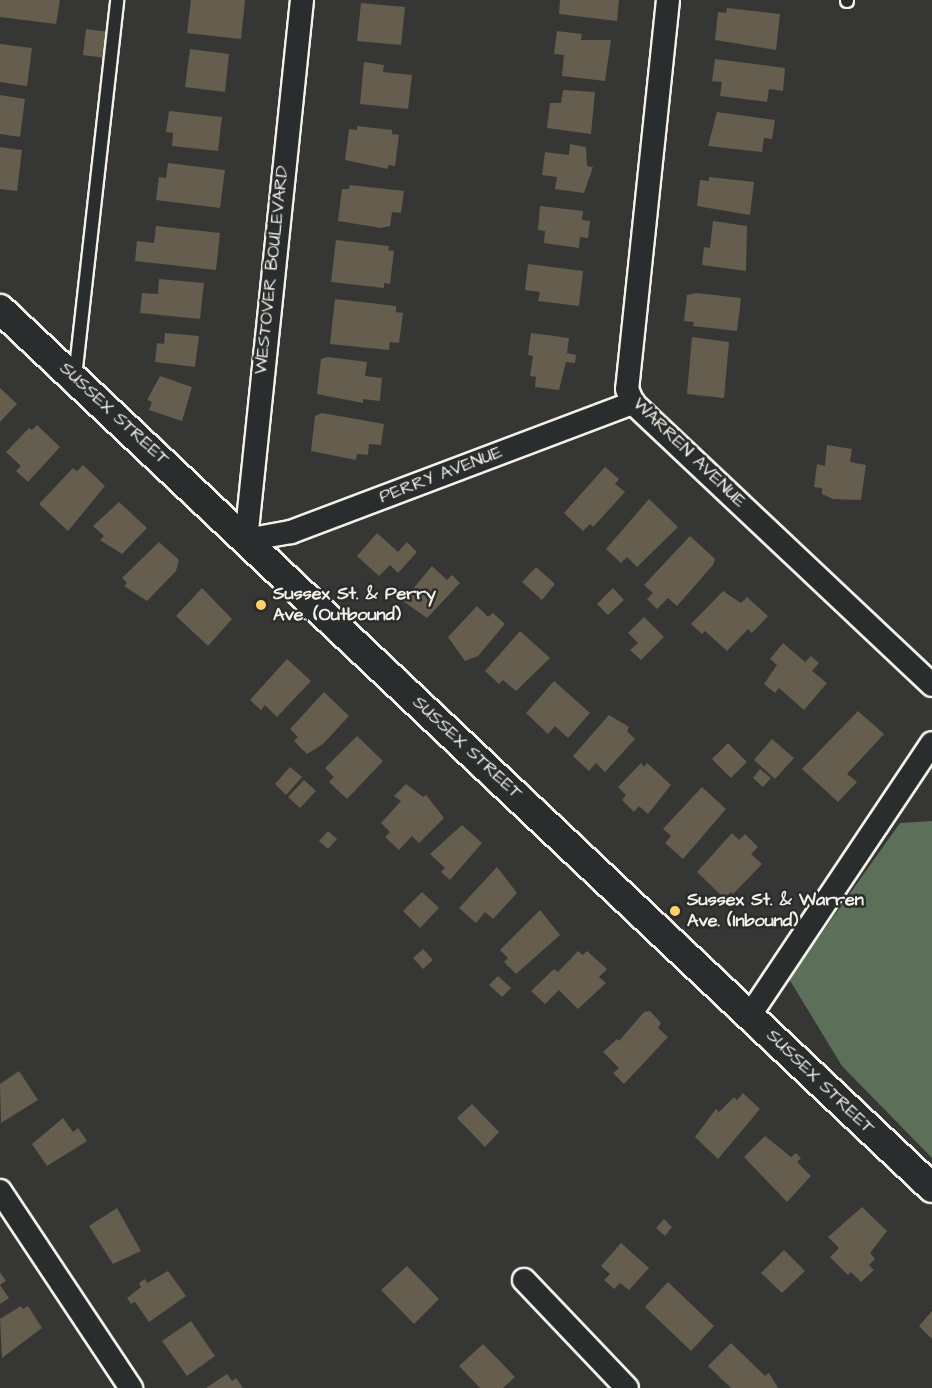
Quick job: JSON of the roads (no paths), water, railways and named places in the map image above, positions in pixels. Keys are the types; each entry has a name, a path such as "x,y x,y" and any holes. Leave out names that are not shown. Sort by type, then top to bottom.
{"street":[{"name":"WESTOVER BOULEVARD","path":"246,540 302,0"},
{"name":"WARREN AVENUE","path":"668,0 627,369 627,389 633,403 932,685"},
{"name":"SUSSEX STREET","path":"0,309 75,377 932,1188"},
{"name":"PERRY AVENUE","path":"246,540 291,532 633,403"},
{"path":"750,1015 932,742"},
{"path":"0,1191 131,1388"},
{"path":"524,1280 627,1388"}],"lane":[{"path":"75,377 117,0"}],"place":[{"name":"Sussex St. & Perry Ave. (Outbound)","path":"261,605"},
{"name":"Sussex St. & Warren Ave. (Inbound)","path":"675,911"}]}
